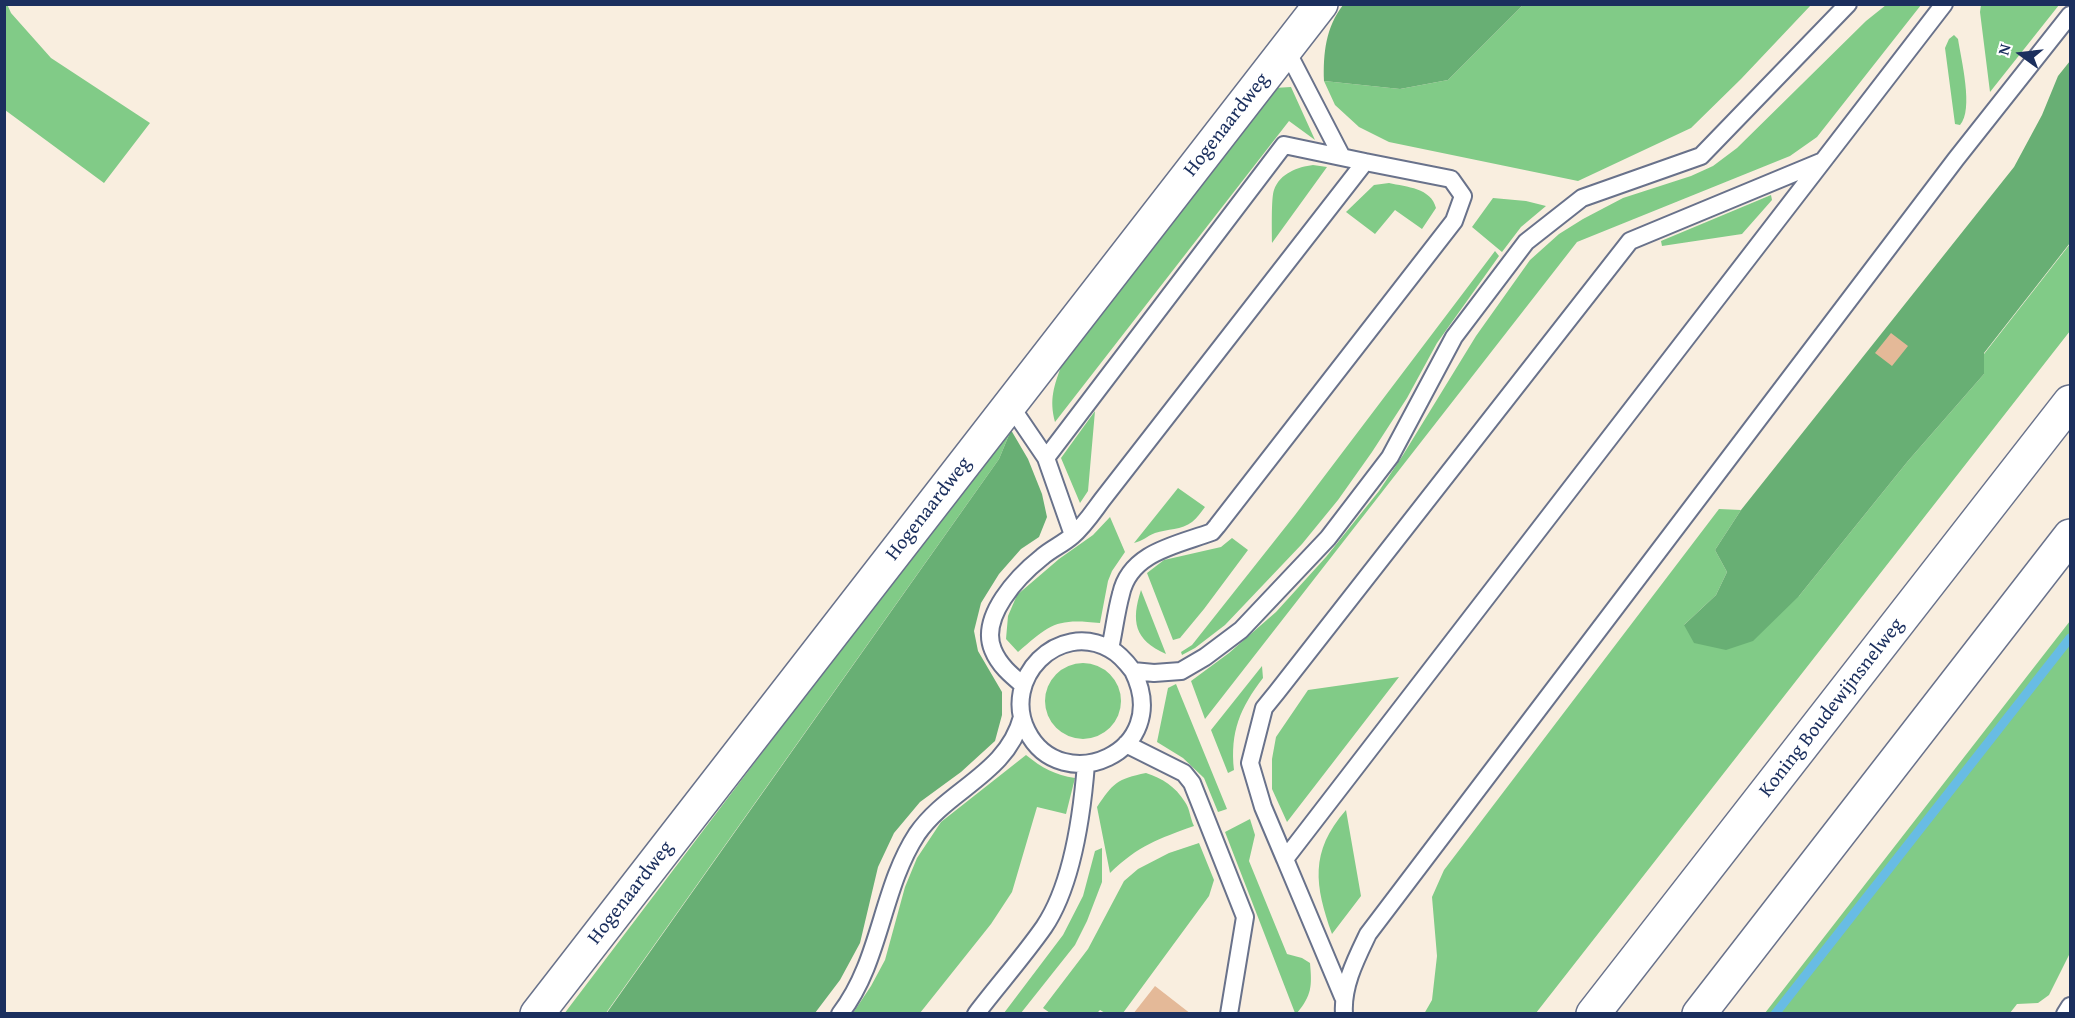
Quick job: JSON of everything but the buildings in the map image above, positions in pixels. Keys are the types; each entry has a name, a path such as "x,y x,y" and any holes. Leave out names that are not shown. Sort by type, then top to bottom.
{"main road":[{"name":"Hogenaardweg","path":"537,1014 1321,4"},
{"name":"Koning Boudewijnsnelweg","path":"1593,1014 2070,402"},
{"path":"1699,1014 2070,536"}],"lane":[{"path":"1133,671 1154,673 1181,671 1205,657 1241,630 1328,538 1390,457 1454,337 1526,242 1582,198 1701,156 1848,4"},
{"path":"1285,859 1944,4"},
{"path":"1344,1005 1356,959 1368,934 1956,159 2070,15"},
{"path":"1286,49 1342,157"},
{"path":"1046,458 1284,146 1451,179 1463,196 1455,221 1212,532 1147,556 1136,564 1121,592 1110,649"},
{"path":"1344,1005 1263,807 1250,763 1264,708 1630,241 1824,160"},
{"path":"1023,685 1010,674 992,648 991,629 1006,594 1022,574 1042,556 1073,535 1365,162"},
{"path":"1010,405 1046,458 1073,535"},
{"path":"1080,642 1095,644 1110,649 1123,658 1133,671 1141,689 1142,709 1134,734 1126,744 1108,758 1086,764 1072,764 1058,760 1046,753 1027,732 1020,701 1023,685 1039,659 1051,650 1065,644 1080,642"},
{"path":"840,1014 867,965 898,870 918,833 938,811 997,761 1012,742 1022,717"},
{"path":"1126,744 1184,773 1192,783 1245,917 1229,1014"},
{"path":"976,1014 1045,926 1062,888 1079,820 1086,764"},
{"path":"2065,1014 2070,1006"}],"green space":[{"path":"7,4 11,13 51,58 150,123 104,183 5,110 4,5"},
{"path":"1343,5 1523,5 1448,80 1400,89 1324,81 1324,60 1329,31"},
{"path":"1523,5 1811,5 1691,128 1578,181 1389,142 1359,127 1335,105 1324,81 1400,89 1448,80"},
{"path":"1886,5 1921,5 1817,137 1790,156 1577,242 1205,719 1191,681 1229,653 1276,612 1326,557 1379,491 1476,336 1530,260 1559,234 1623,198 1691,176 1713,166 1737,148 1866,21"},
{"path":"1981,5 2059,5 1990,92 1980,12"},
{"path":"1954,35 1958,39 1966,96 1964,118 1960,125 1955,124 1945,48 1949,39"},
{"path":"2070,61 2070,243 1984,353 1984,374 1908,461 1799,596 1753,641 1726,650 1694,643 1684,625 1716,595 1727,572 1715,550 1741,510 2014,167 2042,115 2058,76"},
{"path":"1291,87 1315,140 1289,121 1055,422 1052,406 1053,393 1062,364 1274,88"},
{"path":"1313,165 1327,167 1272,243 1272,200 1277,184 1290,172"},
{"path":"1389,183 1424,192 1433,201 1436,208 1422,229 1395,210 1375,234 1346,212 1374,185"},
{"path":"1771,195 1772,200 1742,234 1662,246 1661,241"},
{"path":"1493,198 1526,201 1546,206 1521,227 1502,252 1472,227"},
{"path":"2070,244 2070,331 1536,1013 1424,1014 1432,1000 1437,956 1432,897 1444,870 1719,509 1741,510 1715,550 1727,572 1716,595 1684,625 1799,596 1908,461 1984,374 1984,354"},
{"path":"1495,251 1499,256 1437,343 1407,398 1338,500 1302,544 1225,625 1182,655 1181,652 1192,645 1295,515"},
{"path":"1095,411 1088,491 1080,503 1061,458"},
{"path":"1011,430 999,459 606,1013 564,1014 878,600"},
{"path":"1011,430 1028,459 1042,494 1047,517 1039,537 1021,549 999,574 981,603 974,631 978,651 1002,692 1002,715 995,741 961,772 920,802 894,833 878,867 860,943 840,980 815,1013 606,1014 999,459"},
{"path":"1178,488 1205,507 1199,515 1184,527 1155,533 1134,543"},
{"path":"1110,517 1125,552 1108,581 1100,623 1073,621 1055,625 1046,629 1018,652 1006,639 1008,616 1017,595 1059,559 1093,535"},
{"path":"1232,538 1248,550 1180,638 1173,640 1147,573 1164,560 1221,547"},
{"path":"1141,590 1166,654 1155,649 1141,636 1136,611"},
{"path":"2070,621 2070,953 2049,995 2038,1003 2017,1004 2010,1013 1765,1013"},
{"path":"1083,663 1098,666 1110,674 1118,686 1121,701 1118,716 1110,728 1098,736 1083,739 1068,736 1056,728 1048,716 1045,701 1048,686 1056,674 1068,666"},
{"path":"1262,666 1263,678 1248,700 1238,721 1233,756 1234,770 1228,773 1211,730"},
{"path":"1399,677 1287,822 1272,789 1272,759 1276,737 1308,690"},
{"path":"1176,684 1227,809 1218,812 1204,778 1183,758 1157,742 1168,688"},
{"path":"1026,755 1049,770 1075,778 1066,814 1037,807 1012,892 991,924 920,1013 853,1013 885,960 905,887 917,858 941,822"},
{"path":"1146,773 1173,787 1187,805 1194,826 1149,844 1120,863 1110,873 1097,807 1107,792 1117,783 1128,777"},
{"path":"1346,810 1361,896 1332,934 1322,900 1319,870 1326,840"},
{"path":"1250,819 1255,835 1249,861 1287,954 1310,963 1310,990 1306,1001 1297,1013 1295,1013 1225,832"},
{"path":"1199,843 1214,880 1209,896 1123,1013 1105,1013 1100,1010 1097,1013 1050,1013 1043,1008 1088,949 1124,881 1138,869 1169,853"},
{"path":"1102,848 1102,882 1075,945 1021,1013 1004,1013 1063,935 1083,896 1095,851"}],"waterway":[{"path":"1775,1014 2070,638"}]}
